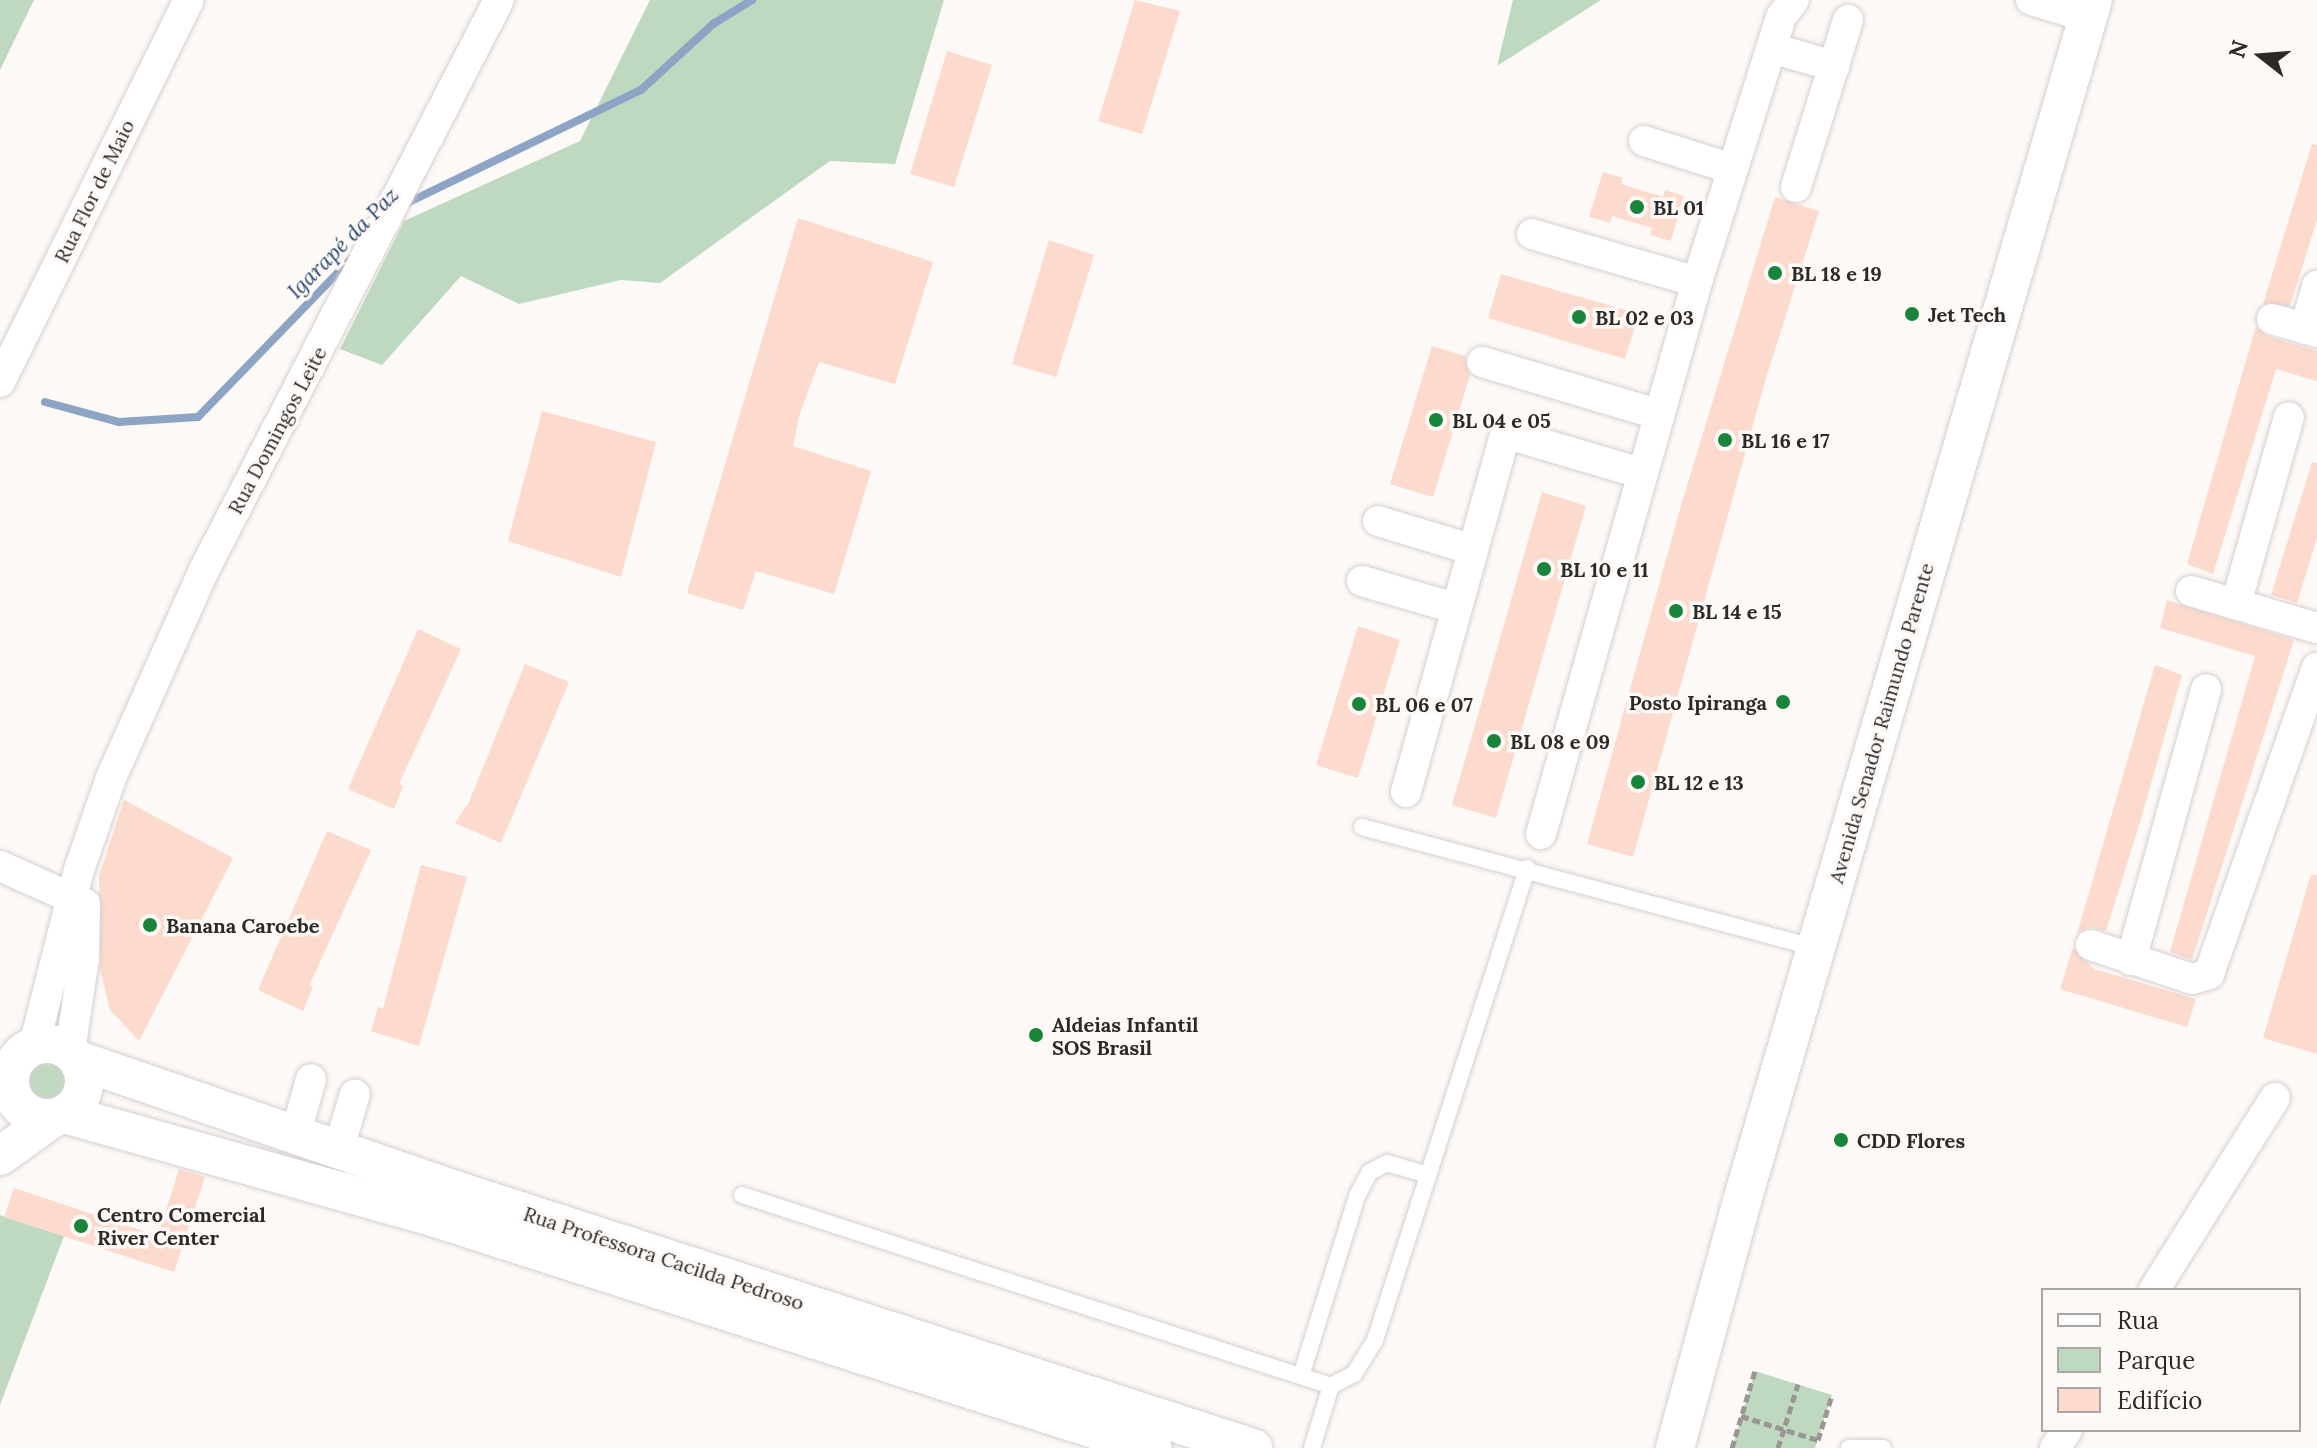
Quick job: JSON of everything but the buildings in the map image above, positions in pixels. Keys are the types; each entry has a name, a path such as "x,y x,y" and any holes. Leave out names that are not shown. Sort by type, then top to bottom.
{"street":[{"name":"Rua Flor de Maio","path":"0,382 189,0"},
{"name":"Rua Domingos Leite","path":"61,1052 84,958 79,891 111,778 204,570 364,268 499,0"},
{"path":"1541,834 1697,282 1781,17 1794,0"},
{"path":"2031,0 2090,9"},
{"name":"Avenida Senador Raimundo Parente","path":"1675,1448 1816,948 2090,9"},
{"path":"1796,187 1848,20"},
{"path":"1771,48 1834,66"},
{"path":"1644,141 1733,169"},
{"path":"1532,234 1697,282"},
{"path":"2272,319 2311,330 2317,286"},
{"path":"1482,362 1658,414"},
{"path":"2236,604 2289,417"},
{"path":"1406,792 1471,549 1507,437 1641,473"},
{"path":"1378,521 1471,549"},
{"path":"1362,581 1455,608"},
{"path":"2191,591 2317,628"},
{"path":"2091,945 2192,979 2209,974 2317,667"},
{"path":"2131,960 2206,689"},
{"path":"0,866 79,891"},
{"path":"0,1156 74,1106 85,1084 61,1052 15,1061 5,1097 24,1111 58,1116"},
{"name":"Rua Professora Cacilda Pedroso","path":"61,1052 338,1151 1253,1448"},
{"path":"295,1136 311,1079"},
{"path":"338,1151 355,1094"},
{"path":"2155,1288 2275,1098"},
{"name":"Rua Professora Cacilda Pedroso","path":"58,1116 426,1215 1153,1448"}],"lane":[{"path":"1362,827 1527,868 1816,948"},
{"path":"1312,1448 1331,1386 1354,1374 1371,1349 1527,868"},
{"path":"1301,1376 1357,1196 1370,1172 1387,1163 1428,1175"},
{"path":"742,1195 1331,1386"},
{"path":"1849,1448 1883,1448"}],"path":[{"path":"1732,1448 1755,1371"},
{"path":"1778,1448 1798,1384"},
{"path":"1815,1448 1832,1395"},
{"path":"1741,1416 1818,1440"}],"green space":[{"path":"0,0 34,0 0,70"},
{"path":"650,0 944,0 895,164 830,161 660,283 621,280 519,304 461,276 382,365 340,349 404,221 580,141"},
{"path":"1513,0 1601,0 1497,66"},
{"path":"47,1059 62,1066 69,1081 62,1096 47,1103 32,1096 25,1081 32,1066"},
{"path":"0,1215 64,1236 0,1405"},
{"path":"1755,1371 1832,1395 1815,1448 1732,1448"}],"waterway":[{"name":"Igarapé da Paz","path":"405,204 641,90 713,24 752,0"},
{"name":"Igarapé da Paz","path":"45,402 119,422 198,417 351,259"}],"place":[{"name":"BL 01","path":"1637,207"},
{"name":"BL 18 e 19","path":"1775,273"},
{"name":"Jet Tech","path":"1912,314"},
{"name":"BL 02 e 03","path":"1579,317"},
{"name":"BL 04 e 05","path":"1436,420"},
{"name":"BL 16 e 17","path":"1725,440"},
{"name":"BL 10 e 11","path":"1544,569"},
{"name":"BL 14 e 15","path":"1676,611"},
{"name":"Posto Ipiranga","path":"1783,702"},
{"name":"BL 06 e 07","path":"1359,704"},
{"name":"BL 08 e 09","path":"1494,741"},
{"name":"BL 12 e 13","path":"1638,782"},
{"name":"Banana Caroebe","path":"150,925"},
{"name":"Aldeias Infantil SOS Brasil","path":"1036,1035"},
{"name":"CDD Flores","path":"1841,1140"},
{"name":"Centro Comercial River Center","path":"81,1226"}]}
